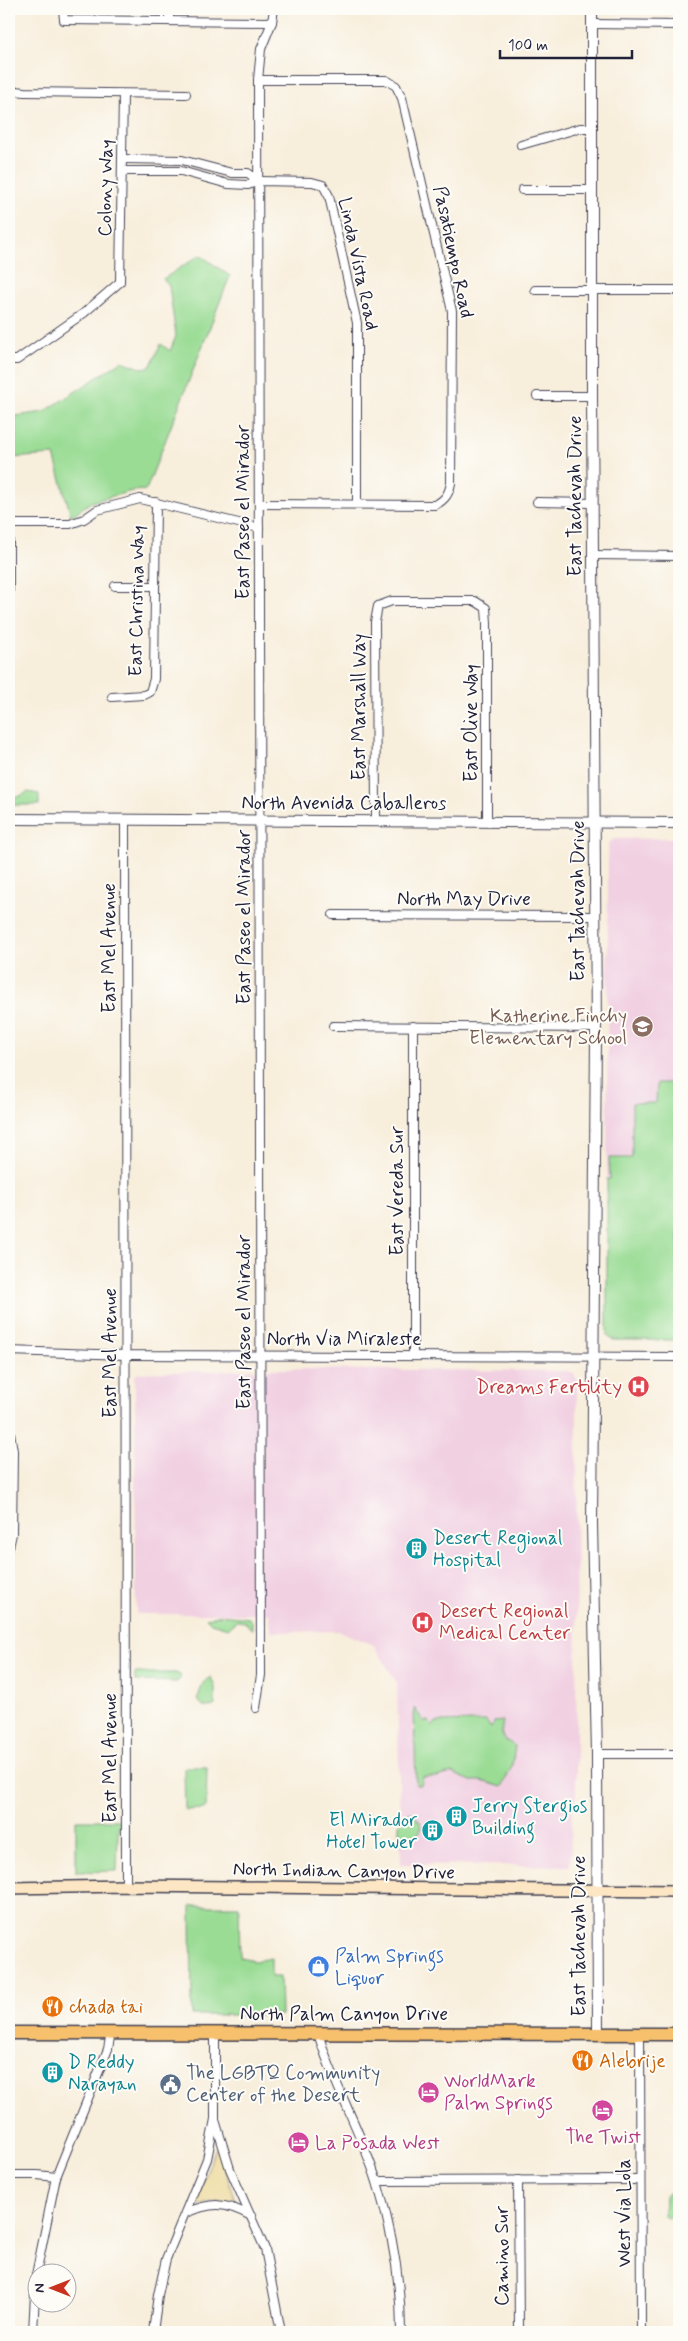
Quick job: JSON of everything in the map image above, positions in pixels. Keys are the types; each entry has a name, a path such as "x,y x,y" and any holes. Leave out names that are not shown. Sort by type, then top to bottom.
{"main road":[{"name":"North Indian Canyon Drive","path":"9,1888 126,1886 679,1891"},
{"name":"North Palm Canyon Drive","path":"9,2033 679,2034"}],"street":[{"path":"63,9 64,20 272,22"},
{"path":"169,9 169,21"},
{"name":"East Paseo el Mirador","path":"256,1708 261,1675 258,80 261,49 272,22 274,9"},
{"name":"East Tachevah Drive","path":"592,9 592,503 596,916 592,1586 597,1754 598,2034"},
{"path":"592,24 679,25"},
{"name":"Pasatiempo Road","path":"258,80 386,80 396,86 402,98 452,311 451,483 449,492 443,501 435,505 259,504"},
{"path":"9,90 24,92 186,94"},
{"name":"Colony Way","path":"9,360 17,360 84,313 120,282 123,94"},
{"path":"521,145 580,128 592,128"},
{"path":"123,159 182,160 232,173 248,173 259,181"},
{"path":"122,172 181,171 228,184 248,185 259,181"},
{"name":"Linda Vista Road","path":"259,181 312,182 323,185 329,196 357,323 357,504"},
{"path":"522,190 592,190"},
{"path":"536,290 679,290"},
{"path":"537,396 592,396"},
{"path":"10,607 9,524 70,524 84,519 97,510 140,499 259,528"},
{"name":"East Christina Way","path":"112,697 144,695 150,692 154,679 156,502"},
{"path":"537,502 592,503"},
{"path":"593,555 679,556"},
{"path":"115,586 155,586"},
{"name":"East Marshall Way","path":"376,821 375,622 378,606 392,601 475,601 486,608 487,623"},
{"name":"East Olive Way","path":"487,623 487,822"},
{"name":"North Avenida Caballeros","path":"9,819 679,822"},
{"name":"East Mel Avenue","path":"125,820 126,1886"},
{"name":"North May Drive","path":"333,915 596,916"},
{"path":"332,1026 596,1028"},
{"name":"East Vereda Sur","path":"413,1026 413,1356"},
{"name":"North Via Miraleste","path":"9,1350 126,1355 679,1357"},
{"path":"9,1426 13,1451 13,1474 12,1534 9,1547"},
{"path":"597,1754 679,1754"},
{"path":"34,2332 36,2275 56,2177 108,2049 111,2032"},
{"path":"154,2332 158,2295 166,2259 207,2160 215,2120 215,2032"},
{"path":"318,2033 377,2181 398,2272 401,2332"},
{"name":"West Via Lola","path":"640,2034 641,2332"},
{"path":"215,2120 230,2169 265,2249 281,2332"},
{"path":"9,2175 56,2177"},
{"name":"Camino Sur","path":"518,2180 519,2332"},
{"path":"377,2181 640,2180"},
{"path":"185,2213 200,2207 217,2204 235,2207 251,2216"}],"shaded area":[{"name":"Katherine Finchy Elementary School","path":"679,838 679,1179 607,1179 608,843 615,839"},
{"name":"Desert Regional Medical Center","path":"273,1369 567,1371 573,1373 577,1380 576,1799 572,1813 570,1866 401,1864 397,1683 374,1645 339,1631 271,1632 270,1614 136,1614 135,1376 138,1373"}],"green space":[{"path":"200,255 230,276 146,490 132,491 91,502 71,516 54,455 9,458 9,417 44,412 122,361 141,368 150,367 161,344 170,351 176,336 169,286 163,279"},
{"path":"28,792 39,794 39,805 14,805 9,800 9,794 18,797"},
{"path":"657,1083 679,1083 679,1340 613,1340 607,1335 607,1179 610,1179 609,1158 632,1158 632,1103 656,1103"},
{"path":"222,1615 249,1618 252,1621 252,1630 245,1622 236,1621 228,1628 211,1623 206,1618"},
{"path":"135,1673 176,1673 181,1677 177,1682 135,1681"},
{"path":"211,1677 215,1687 215,1705 211,1707 203,1706 197,1700 203,1683"},
{"path":"414,1707 423,1721 429,1721 432,1727 436,1722 486,1721 490,1727 494,1722 503,1721 502,1736 515,1746 512,1766 502,1787 482,1781 471,1781 452,1773 437,1777 423,1777 421,1785 416,1785"},
{"path":"207,1767 206,1807 204,1809 186,1810 185,1808 184,1768"},
{"path":"408,1813 415,1813 418,1821 420,1821 421,1829 417,1836 399,1835 399,1824"},
{"path":"76,1820 120,1820 117,1871 76,1872"},
{"path":"191,1906 239,1906 240,1958 255,1961 271,1958 271,1977 280,1977 281,2015 192,2015"},
{"path":"679,2192 679,2217 667,2217 664,2215 665,2195 667,2193"}],"sand":[{"path":"217,2148 236,2202 233,2204 217,2201 195,2206 215,2149"}],"place":[{"name":"Katherine Finchy Elementary School","path":"643,1027"},
{"name":"Dreams Fertility","path":"638,1387"},
{"name":"Desert Regional Hospital","path":"417,1549"},
{"name":"Desert Regional Medical Center","path":"423,1622"},
{"name":"Jerry Stergios Building","path":"456,1817"},
{"name":"El Mirador Hotel Tower","path":"433,1831"},
{"name":"Palm Springs Liquor","path":"319,1967"},
{"name":"chada tai","path":"53,2007"},
{"name":"Alebrije","path":"583,2061"},
{"name":"D Reddy Narayan","path":"52,2073"},
{"name":"The LGBTQ Community Center of the Desert","path":"170,2084"},
{"name":"WorldMark Palm Springs","path":"428,2092"},
{"name":"The Twist","path":"603,2111"},
{"name":"La Posada West","path":"299,2143"}]}
